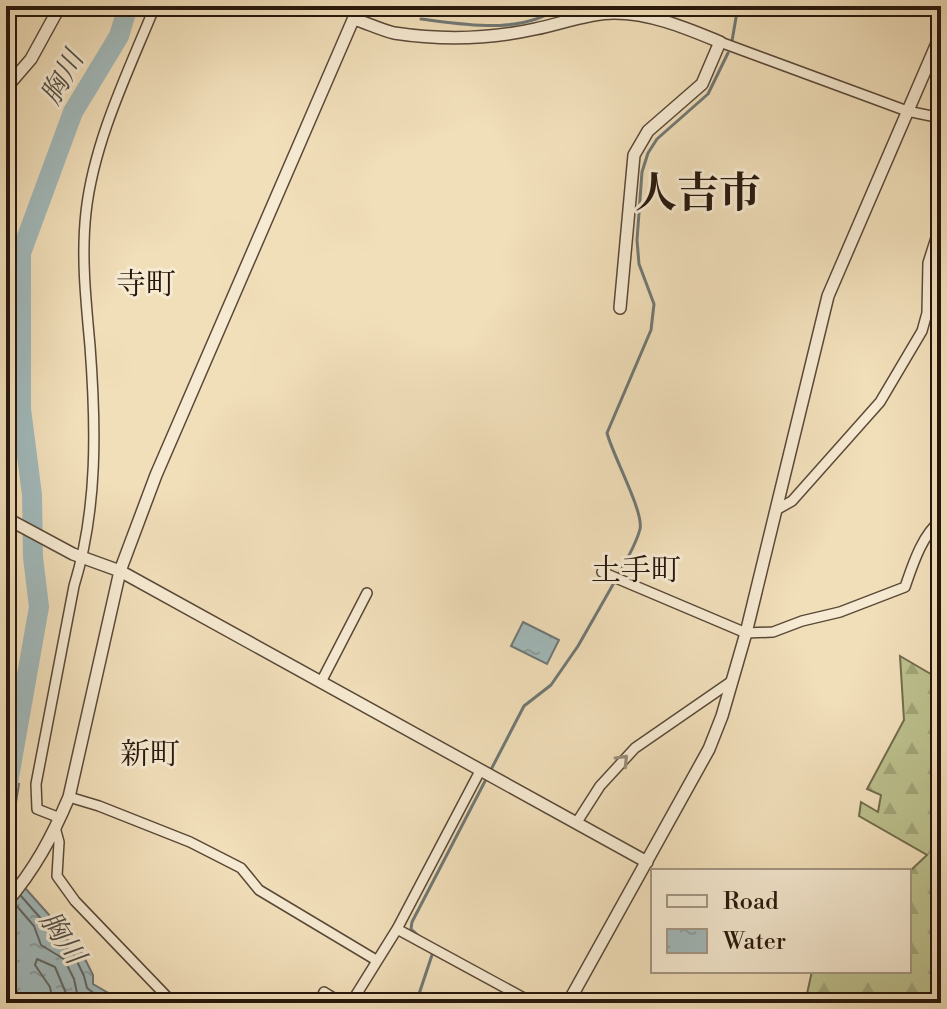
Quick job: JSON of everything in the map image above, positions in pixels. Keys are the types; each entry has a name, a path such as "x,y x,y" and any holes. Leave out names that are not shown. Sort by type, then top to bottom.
{"street":[{"path":"6,88 31,59 60,6"},
{"path":"60,818 37,809 36,784 78,555 92,504 90,347 84,283 86,211 96,162 110,118 155,6"},
{"path":"6,903 28,876 56,831 69,797 120,571 156,475 359,6"},
{"path":"354,19 391,32 483,37 518,33 609,13 629,14 682,27 907,111 941,118"},
{"path":"568,1003 709,749 746,633 828,296 941,34"},
{"path":"620,308 634,155 648,131 702,84 720,42"},
{"path":"776,510 792,501 880,402 922,331 927,313 928,263 941,222"},
{"path":"6,518 78,555 120,571 647,862"},
{"path":"602,572 746,633 773,632 840,612 905,587 915,557 934,525 941,520"},
{"path":"321,682 367,593"},
{"path":"577,822 600,786 635,748 733,681"},
{"path":"351,1003 397,929 480,771"},
{"path":"69,797 190,842 241,868 259,890 376,960"},
{"path":"56,831 59,842 57,876 75,901 173,1003"},
{"path":"397,929 533,1003"},
{"path":"319,1003 324,992 342,1003"}],"green space":[{"path":"12,453 12,527 6,555 6,456"},
{"path":"900,656 941,680 941,1003 805,1003 812,973 911,973 911,870 927,855 859,816 861,802 878,812 881,795 867,789 904,720"}],"water":[{"path":"523,622 559,640 547,664 511,646"},
{"path":"6,780 19,784 14,815 6,832"},
{"path":"6,834 9,870 51,917 55,934 78,945 93,975 93,984 110,994 117,1003 25,1003 6,976"}],"waterway":[{"name":"胸川","path":"6,794 39,607 33,557 32,495 21,409 21,253 73,112 119,36 128,6"},
{"path":"421,19 494,26 529,21 562,6"},
{"path":"732,41 738,6"},
{"path":"618,576 636,541 640,521 607,433 651,330 654,304 639,264 637,240 642,172 648,153 657,139 708,94 728,53"},
{"path":"421,938 411,929 412,922 524,706 551,685 578,646 615,581"},
{"path":"416,1003 432,955"}],"district":[{"name":"人吉市","path":"698,194"},
{"name":"寺町","path":"146,285"},
{"name":"土手町","path":"636,571"},
{"name":"新町","path":"150,755"}]}
